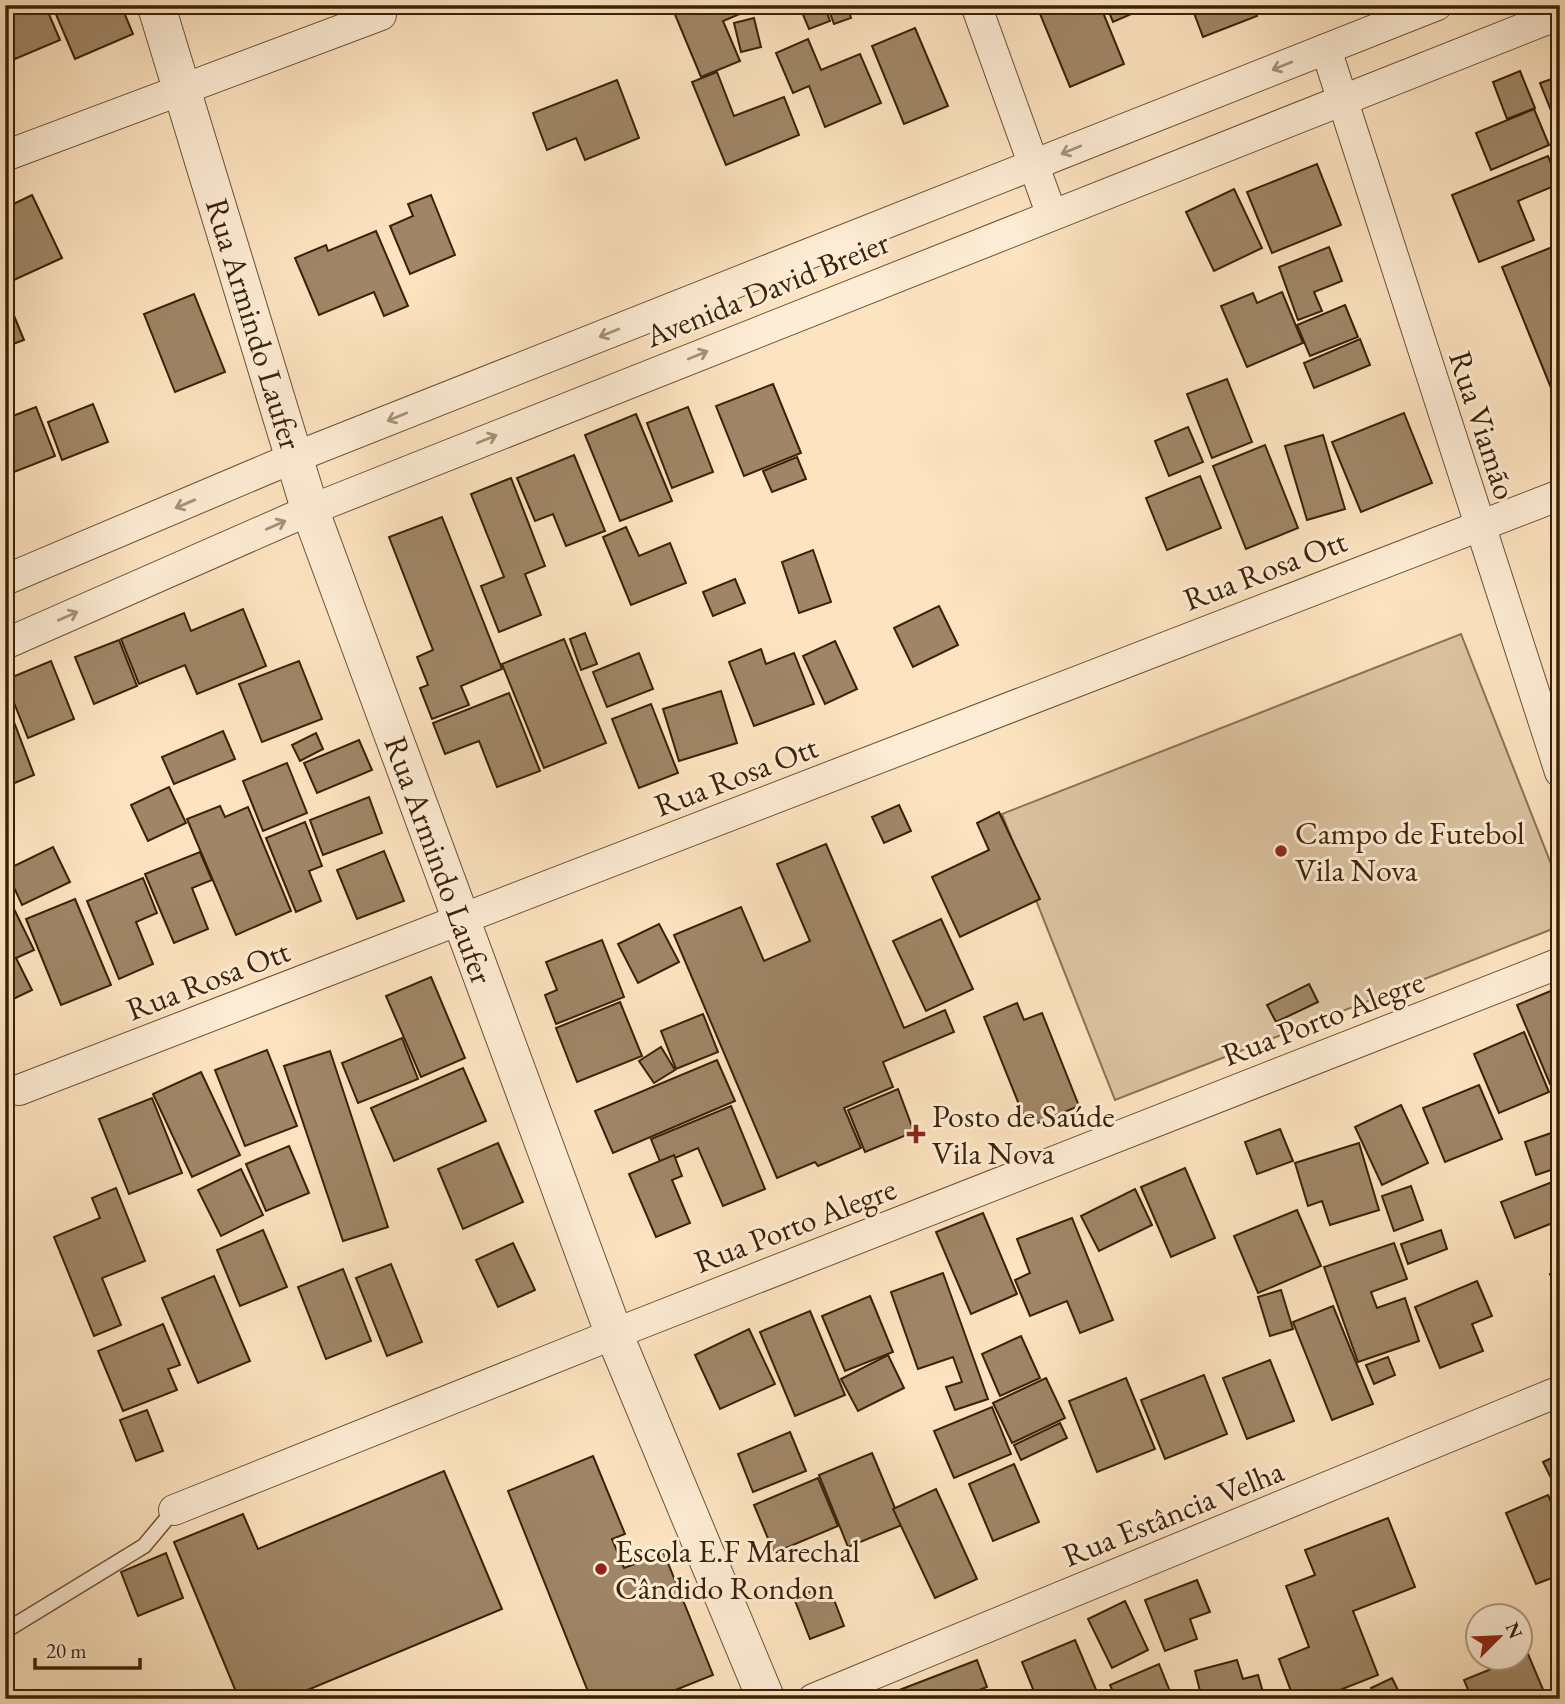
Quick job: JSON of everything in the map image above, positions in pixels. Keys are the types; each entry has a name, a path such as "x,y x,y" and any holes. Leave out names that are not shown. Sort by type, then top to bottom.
{"street":[{"name":"Rua Armindo Laufer","path":"156,5 310,510 614,1334 766,1699"},
{"path":"976,5 1051,213"},
{"name":"Avenida David Breier","path":"5,580 293,458 1437,5"},
{"path":"5,156 184,91 386,9"},
{"name":"Avenida David Breier","path":"5,644 310,510 1051,213 1560,13"},
{"name":"Rua Viamão","path":"1326,49 1560,772"},
{"name":"Rua Rosa Ott","path":"19,1090 1560,495"},
{"name":"Rua Porto Alegre","path":"174,1510 614,1334 1560,963"},
{"name":"Rua Estância Velha","path":"813,1699 1560,1391"}],"lane":[{"path":"5,1631 144,1546 174,1510"}],"shaded area":[{"name":"Campo de Futebol Vila Nova","path":"1461,634 1560,887 1560,926 1115,1100 1002,814"}],"building":[{"path":"5,5 45,5 60,40 15,59 5,36"},
{"path":"52,5 121,5 133,34 75,59"},
{"path":"671,5 761,5 723,21 740,61 701,77"},
{"path":"799,5 824,5 830,21 809,29"},
{"path":"827,5 847,5 851,18 834,24"},
{"path":"1047,5 1100,5 1124,64 1070,87 1038,9"},
{"path":"1106,5 1142,5 1143,9 1113,22"},
{"path":"1191,5 1252,5 1257,16 1203,37"},
{"path":"754,18 761,47 741,52 734,23"},
{"path":"915,28 948,106 904,124 872,46"},
{"path":"808,39 821,70 860,54 881,103 825,127 809,86 793,93 776,53"},
{"path":"1520,71 1535,108 1507,119 1493,82"},
{"path":"717,72 734,116 784,97 799,135 726,165 692,82"},
{"path":"1560,76 1560,133 1540,83"},
{"path":"617,80 639,138 585,160 576,138 547,150 533,113"},
{"path":"1534,109 1549,145 1491,170 1476,133"},
{"path":"1548,156 1559,184 1518,201 1534,240 1479,262 1452,195"},
{"path":"1317,164 1341,225 1272,253 1247,192"},
{"path":"1234,189 1262,248 1214,271 1186,212"},
{"path":"32,195 62,258 14,280 5,262 5,208"},
{"path":"431,195 455,255 410,274 390,226 413,216 408,204"},
{"path":"376,231 408,306 384,316 374,292 319,315 295,258 326,245 328,251"},
{"path":"1560,244 1560,410 1502,267"},
{"path":"1329,247 1342,281 1314,292 1322,311 1298,320 1279,267"},
{"path":"1282,292 1303,343 1247,367 1221,306 1253,293 1257,303"},
{"path":"5,294 24,340 5,347"},
{"path":"194,294 225,372 175,392 144,314"},
{"path":"1345,305 1358,337 1310,356 1297,325"},
{"path":"1360,339 1370,365 1314,388 1304,363"},
{"path":"1227,379 1252,442 1212,458 1187,394"},
{"path":"773,384 801,453 744,476 716,406"},
{"path":"93,404 108,442 62,460 48,422"},
{"path":"36,407 55,456 14,472 5,447 5,419"},
{"path":"688,407 713,472 672,488 647,423"},
{"path":"1404,413 1432,483 1361,512 1332,442"},
{"path":"636,414 672,501 620,521 585,435"},
{"path":"1188,427 1203,462 1169,476 1155,441"},
{"path":"1323,435 1345,509 1307,520 1285,446"},
{"path":"1265,445 1298,528 1246,549 1213,466"},
{"path":"574,455 605,531 566,546 553,514 535,521 517,478"},
{"path":"797,457 806,479 772,492 763,471"},
{"path":"1200,476 1221,528 1167,550 1146,498"},
{"path":"511,478 545,566 525,574 541,615 499,632 481,586 504,577 471,494"},
{"path":"442,517 502,669 461,686 469,705 432,719 420,688 428,685 417,657 433,650 389,537"},
{"path":"626,527 639,556 670,543 686,583 631,605 603,537"},
{"path":"813,550 831,602 799,613 782,562"},
{"path":"735,579 745,603 713,616 703,592"},
{"path":"939,606 958,645 913,667 894,628"},
{"path":"243,609 266,666 197,694 185,665 139,684 121,639 184,613 191,631"},
{"path":"585,633 597,664 581,670 570,639"},
{"path":"564,639 606,743 544,768 502,664"},
{"path":"119,640 137,686 94,704 75,657"},
{"path":"835,641 857,689 825,704 803,656"},
{"path":"761,649 766,664 794,653 814,704 754,726 729,662"},
{"path":"639,653 653,689 607,707 593,672"},
{"path":"51,661 74,719 28,738 5,680"},
{"path":"299,661 322,719 262,742 239,684"},
{"path":"721,691 737,743 679,761 663,709"},
{"path":"509,693 540,771 497,787 479,741 445,754 433,723"},
{"path":"651,704 678,773 639,788 612,719"},
{"path":"11,714 34,775 5,787 5,717"},
{"path":"223,731 235,759 174,784 162,757"},
{"path":"316,733 323,749 300,761 292,745"},
{"path":"359,740 372,770 317,793 304,763"},
{"path":"287,763 307,813 263,831 243,781"},
{"path":"169,787 186,823 148,841 131,805"},
{"path":"369,797 382,833 323,855 310,820"},
{"path":"899,805 911,831 884,843 872,817"},
{"path":"220,806 225,817 248,807 291,911 236,935 187,819"},
{"path":"999,812 1040,899 960,937 932,877 989,850 977,823"},
{"path":"305,822 322,866 309,871 321,901 296,912 266,838"},
{"path":"826,844 904,1028 945,1010 954,1032 883,1062 893,1087 844,1108 861,1148 818,1166 815,1162 777,1178 674,935 741,907 764,961 810,941 777,864"},
{"path":"53,847 70,882 22,905 6,870"},
{"path":"384,851 404,901 357,919 337,870"},
{"path":"200,852 212,880 192,888 208,929 174,943 145,874"},
{"path":"143,878 157,913 136,922 153,964 119,979 87,901"},
{"path":"75,899 111,985 61,1005 26,919"},
{"path":"14,909 34,950 16,958 32,990 5,1003 5,913"},
{"path":"941,919 973,989 926,1011 893,941"},
{"path":"659,924 679,962 638,983 618,944"},
{"path":"602,940 624,997 556,1024 545,995 557,990 546,962"},
{"path":"431,977 465,1058 421,1077 386,996"},
{"path":"1309,984 1318,1002 1276,1022 1267,1005"},
{"path":"1560,987 1560,1080 1550,1084 1517,1005"},
{"path":"620,1002 642,1056 577,1082 556,1028"},
{"path":"1017,1003 1024,1020 1042,1013 1079,1106 1028,1127 984,1017"},
{"path":"703,1014 718,1052 676,1069 661,1031"},
{"path":"1524,1032 1549,1092 1499,1113 1474,1054"},
{"path":"402,1038 418,1079 358,1103 342,1063"},
{"path":"661,1047 675,1070 654,1083 639,1061"},
{"path":"267,1050 297,1126 245,1146 215,1070"},
{"path":"330,1051 388,1227 343,1241 284,1066"},
{"path":"717,1060 735,1101 613,1153 595,1111"},
{"path":"463,1068 486,1121 394,1161 371,1108"},
{"path":"201,1072 240,1155 192,1177 153,1094"},
{"path":"1479,1085 1502,1139 1445,1162 1423,1108"},
{"path":"898,1089 914,1132 865,1152 848,1110"},
{"path":"152,1098 182,1173 129,1194 99,1119"},
{"path":"1401,1105 1428,1163 1382,1185 1355,1127"},
{"path":"731,1106 765,1189 723,1206 698,1148 661,1164 651,1139"},
{"path":"1280,1129 1293,1161 1257,1174 1245,1142"},
{"path":"1560,1130 1560,1167 1536,1175 1525,1142"},
{"path":"498,1143 523,1202 463,1229 438,1169"},
{"path":"1359,1143 1379,1210 1330,1225 1322,1201 1308,1206 1295,1163"},
{"path":"289,1146 309,1193 266,1211 246,1164"},
{"path":"674,1155 682,1176 672,1180 690,1223 656,1237 629,1174"},
{"path":"1185,1168 1215,1238 1171,1257 1141,1187"},
{"path":"241,1169 263,1215 221,1236 198,1190"},
{"path":"1560,1179 1560,1220 1515,1238 1501,1202"},
{"path":"1411,1186 1423,1220 1394,1231 1382,1196"},
{"path":"116,1188 145,1261 102,1278 121,1325 94,1336 54,1237 100,1218 92,1198"},
{"path":"1135,1189 1152,1225 1099,1251 1081,1216"},
{"path":"1297,1210 1321,1266 1258,1293 1234,1236"},
{"path":"983,1213 1017,1294 971,1314 936,1232"},
{"path":"1072,1218 1113,1320 1080,1333 1067,1301 1030,1316 1015,1280 1030,1273 1017,1239"},
{"path":"263,1230 287,1287 240,1306 217,1250"},
{"path":"1441,1230 1447,1249 1408,1264 1401,1244"},
{"path":"513,1243 535,1290 498,1307 476,1260"},
{"path":"1394,1243 1407,1279 1371,1292 1377,1308 1405,1298 1419,1341 1358,1362 1324,1267"},
{"path":"391,1264 422,1342 387,1356 356,1278"},
{"path":"343,1269 371,1341 326,1359 298,1287"},
{"path":"1560,1269 1560,1295 1550,1274"},
{"path":"943,1273 988,1399 955,1410 946,1387 962,1382 953,1357 918,1369 891,1292"},
{"path":"214,1276 250,1361 198,1383 162,1298"},
{"path":"1477,1281 1492,1316 1472,1324 1483,1351 1440,1368 1415,1307"},
{"path":"1281,1290 1293,1329 1270,1336 1258,1297"},
{"path":"870,1296 893,1352 845,1371 822,1316"},
{"path":"1333,1306 1373,1404 1332,1420 1293,1322"},
{"path":"810,1311 845,1395 795,1416 760,1332"},
{"path":"163,1324 180,1365 168,1369 177,1390 123,1411 98,1351"},
{"path":"749,1329 775,1384 720,1409 695,1355"},
{"path":"1021,1336 1040,1378 1000,1396 982,1354"},
{"path":"888,1355 904,1388 858,1411 841,1379"},
{"path":"1388,1357 1395,1375 1374,1384 1366,1365"},
{"path":"1270,1360 1294,1421 1247,1439 1223,1378"},
{"path":"1204,1375 1227,1434 1165,1459 1141,1400"},
{"path":"1046,1378 1065,1418 1012,1443 993,1403"},
{"path":"1126,1378 1155,1449 1097,1472 1069,1401"},
{"path":"992,1407 1011,1454 954,1478 934,1431"},
{"path":"147,1410 163,1451 136,1461 120,1420"},
{"path":"1060,1423 1067,1438 1021,1460 1014,1445"},
{"path":"790,1432 806,1471 753,1492 738,1454"},
{"path":"872,1453 902,1525 848,1547 819,1475"},
{"path":"1560,1454 1560,1496 1543,1462"},
{"name":"Escola E.F Marechal Cândido Rondon","path":"593,1456 625,1534 612,1539 624,1568 664,1553 713,1675 653,1699 591,1699 508,1491"},
{"path":"1014,1464 1039,1522 993,1541 969,1484"},
{"path":"444,1471 502,1609 286,1699 239,1699 174,1542 243,1514 258,1549"},
{"path":"818,1478 838,1526 774,1553 754,1505"},
{"path":"936,1489 977,1579 935,1598 893,1509"},
{"path":"1548,1495 1560,1523 1560,1575 1536,1584 1506,1513"},
{"path":"1388,1518 1415,1587 1353,1611 1378,1675 1317,1699 1294,1699 1279,1659 1309,1647 1286,1586 1315,1575 1305,1550"},
{"path":"166,1553 183,1598 138,1616 121,1572"},
{"path":"1197,1580 1210,1612 1190,1619 1197,1639 1165,1651 1145,1600"},
{"path":"828,1584 844,1626 810,1639 794,1598"},
{"path":"1125,1601 1148,1650 1112,1668 1088,1619"},
{"path":"1075,1640 1100,1699 1037,1699 1022,1662"},
{"path":"977,1660 987,1687 974,1692 977,1699 876,1699"},
{"path":"1237,1660 1243,1679 1258,1675 1265,1699 1202,1699 1195,1671"},
{"path":"1159,1664 1173,1699 1116,1699 1110,1685"},
{"path":"1534,1668 1547,1699 1472,1699 1464,1680 1484,1672 1534,1672"},
{"path":"1392,1678 1402,1698 1377,1699 1371,1688"}],"place":[{"name":"Campo de Futebol Vila Nova","path":"1281,851"},
{"name":"Posto de Saúde Vila Nova","path":"916,1134"},
{"name":"Escola E.F Marechal Cândido Rondon","path":"601,1569"}]}
